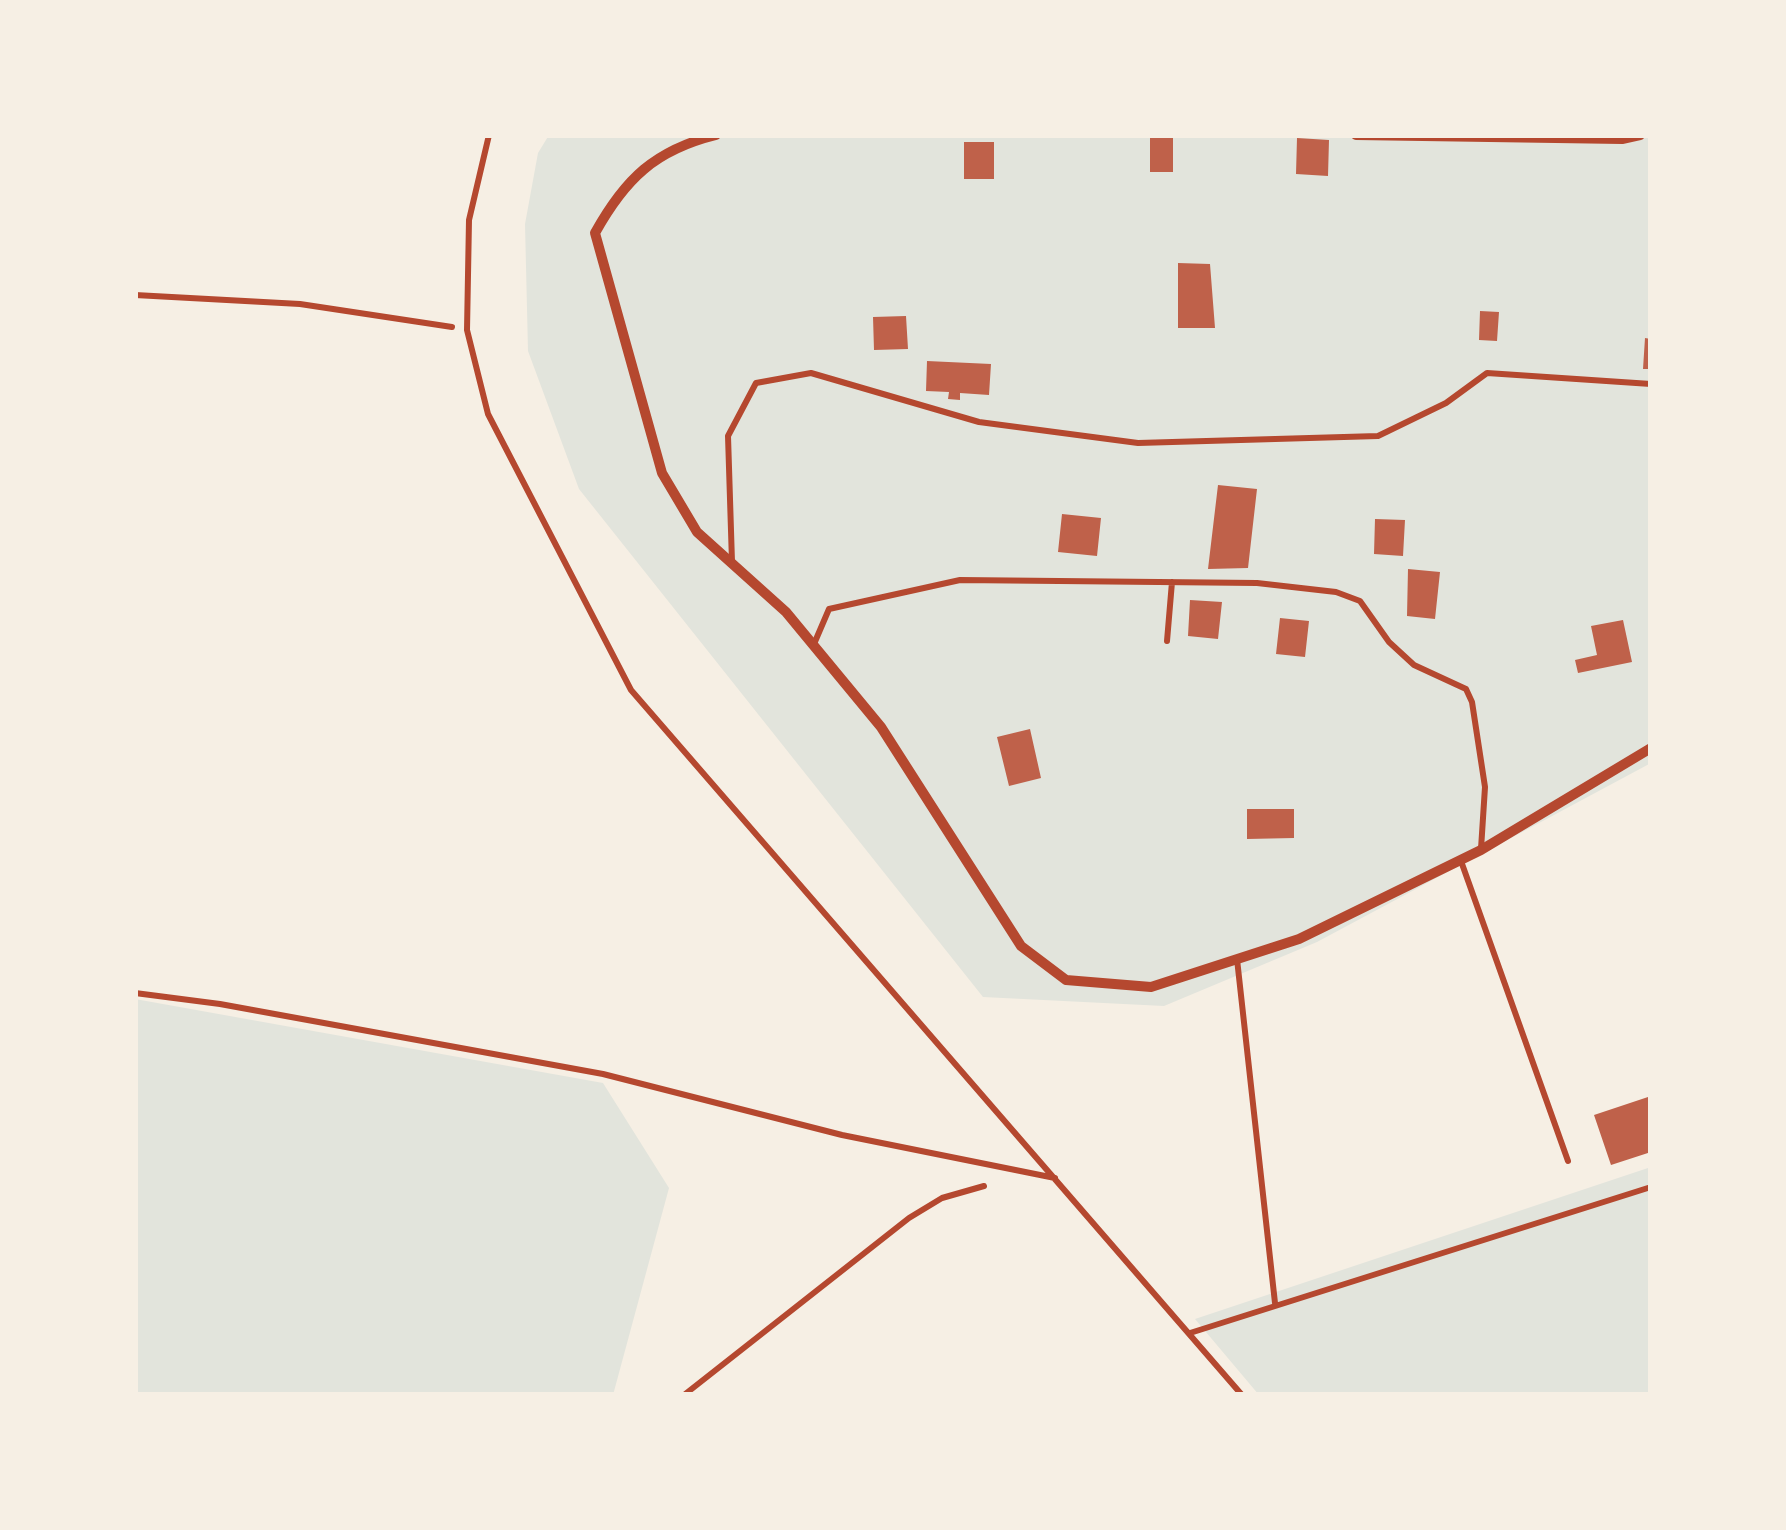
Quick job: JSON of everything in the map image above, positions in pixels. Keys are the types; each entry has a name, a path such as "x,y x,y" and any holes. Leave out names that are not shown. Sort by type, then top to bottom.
{"street":[{"path":"716,135 684,142 622,186 596,233 662,474 697,532 786,612 881,727 1022,946 1066,980 1151,987 1298,939 1481,850 1651,748"},
{"path":"1356,135 1622,139 1640,135"}],"lane":[{"path":"489,135 469,220 467,330 488,414 632,690 1242,1395"},
{"path":"732,563 728,436 756,383 811,373 979,422 1138,443 1378,436 1446,403 1486,373 1651,384"},
{"path":"814,645 830,609 960,580 1258,584 1336,592 1360,601 1389,642 1414,665 1466,690 1472,702 1485,786 1481,850"},
{"path":"1167,641 1172,582"},
{"path":"1461,860 1568,1162"},
{"path":"1237,959 1276,1303"},
{"path":"135,993 220,1004 603,1074 842,1135 1056,1178"},
{"path":"1189,1333 1651,1187"}],"path":[{"path":"135,295 300,304 467,330"},
{"path":"684,1395 909,1218 942,1198 993,1186"}],"shaded area":[{"path":"549,135 1651,135 1651,763 1317,942 1164,1006 983,997 579,489 528,351 525,224 538,153"},
{"path":"135,999 603,1083 669,1188 613,1395 135,1395"},
{"path":"1651,1167 1651,1395 1259,1395 1195,1319"}],"building":[{"path":"1150,136 1173,136 1173,172 1150,172"},
{"path":"1297,138 1329,140 1328,176 1296,174"},
{"path":"964,142 994,142 994,179 964,179"},
{"path":"1178,263 1210,264 1215,328 1178,328"},
{"path":"1480,311 1499,312 1497,341 1479,340"},
{"path":"906,316 908,349 874,350 873,317"},
{"path":"1645,338 1651,339 1651,369 1643,369"},
{"path":"927,361 991,364 989,395 960,393 960,400 948,399 949,392 926,391"},
{"path":"1218,485 1257,489 1248,568 1208,569"},
{"path":"1062,514 1101,518 1097,556 1058,552"},
{"path":"1375,519 1405,520 1403,556 1374,554"},
{"path":"1408,569 1440,572 1435,619 1407,616"},
{"path":"1190,600 1222,602 1218,639 1188,636"},
{"path":"1280,618 1309,621 1305,657 1276,654"},
{"path":"1623,620 1632,662 1578,673 1575,660 1597,655 1591,626"},
{"path":"1030,729 1041,778 1009,786 997,737"},
{"path":"1247,809 1294,809 1294,838 1247,839"},
{"path":"1651,1096 1651,1152 1611,1165 1594,1115"}]}
